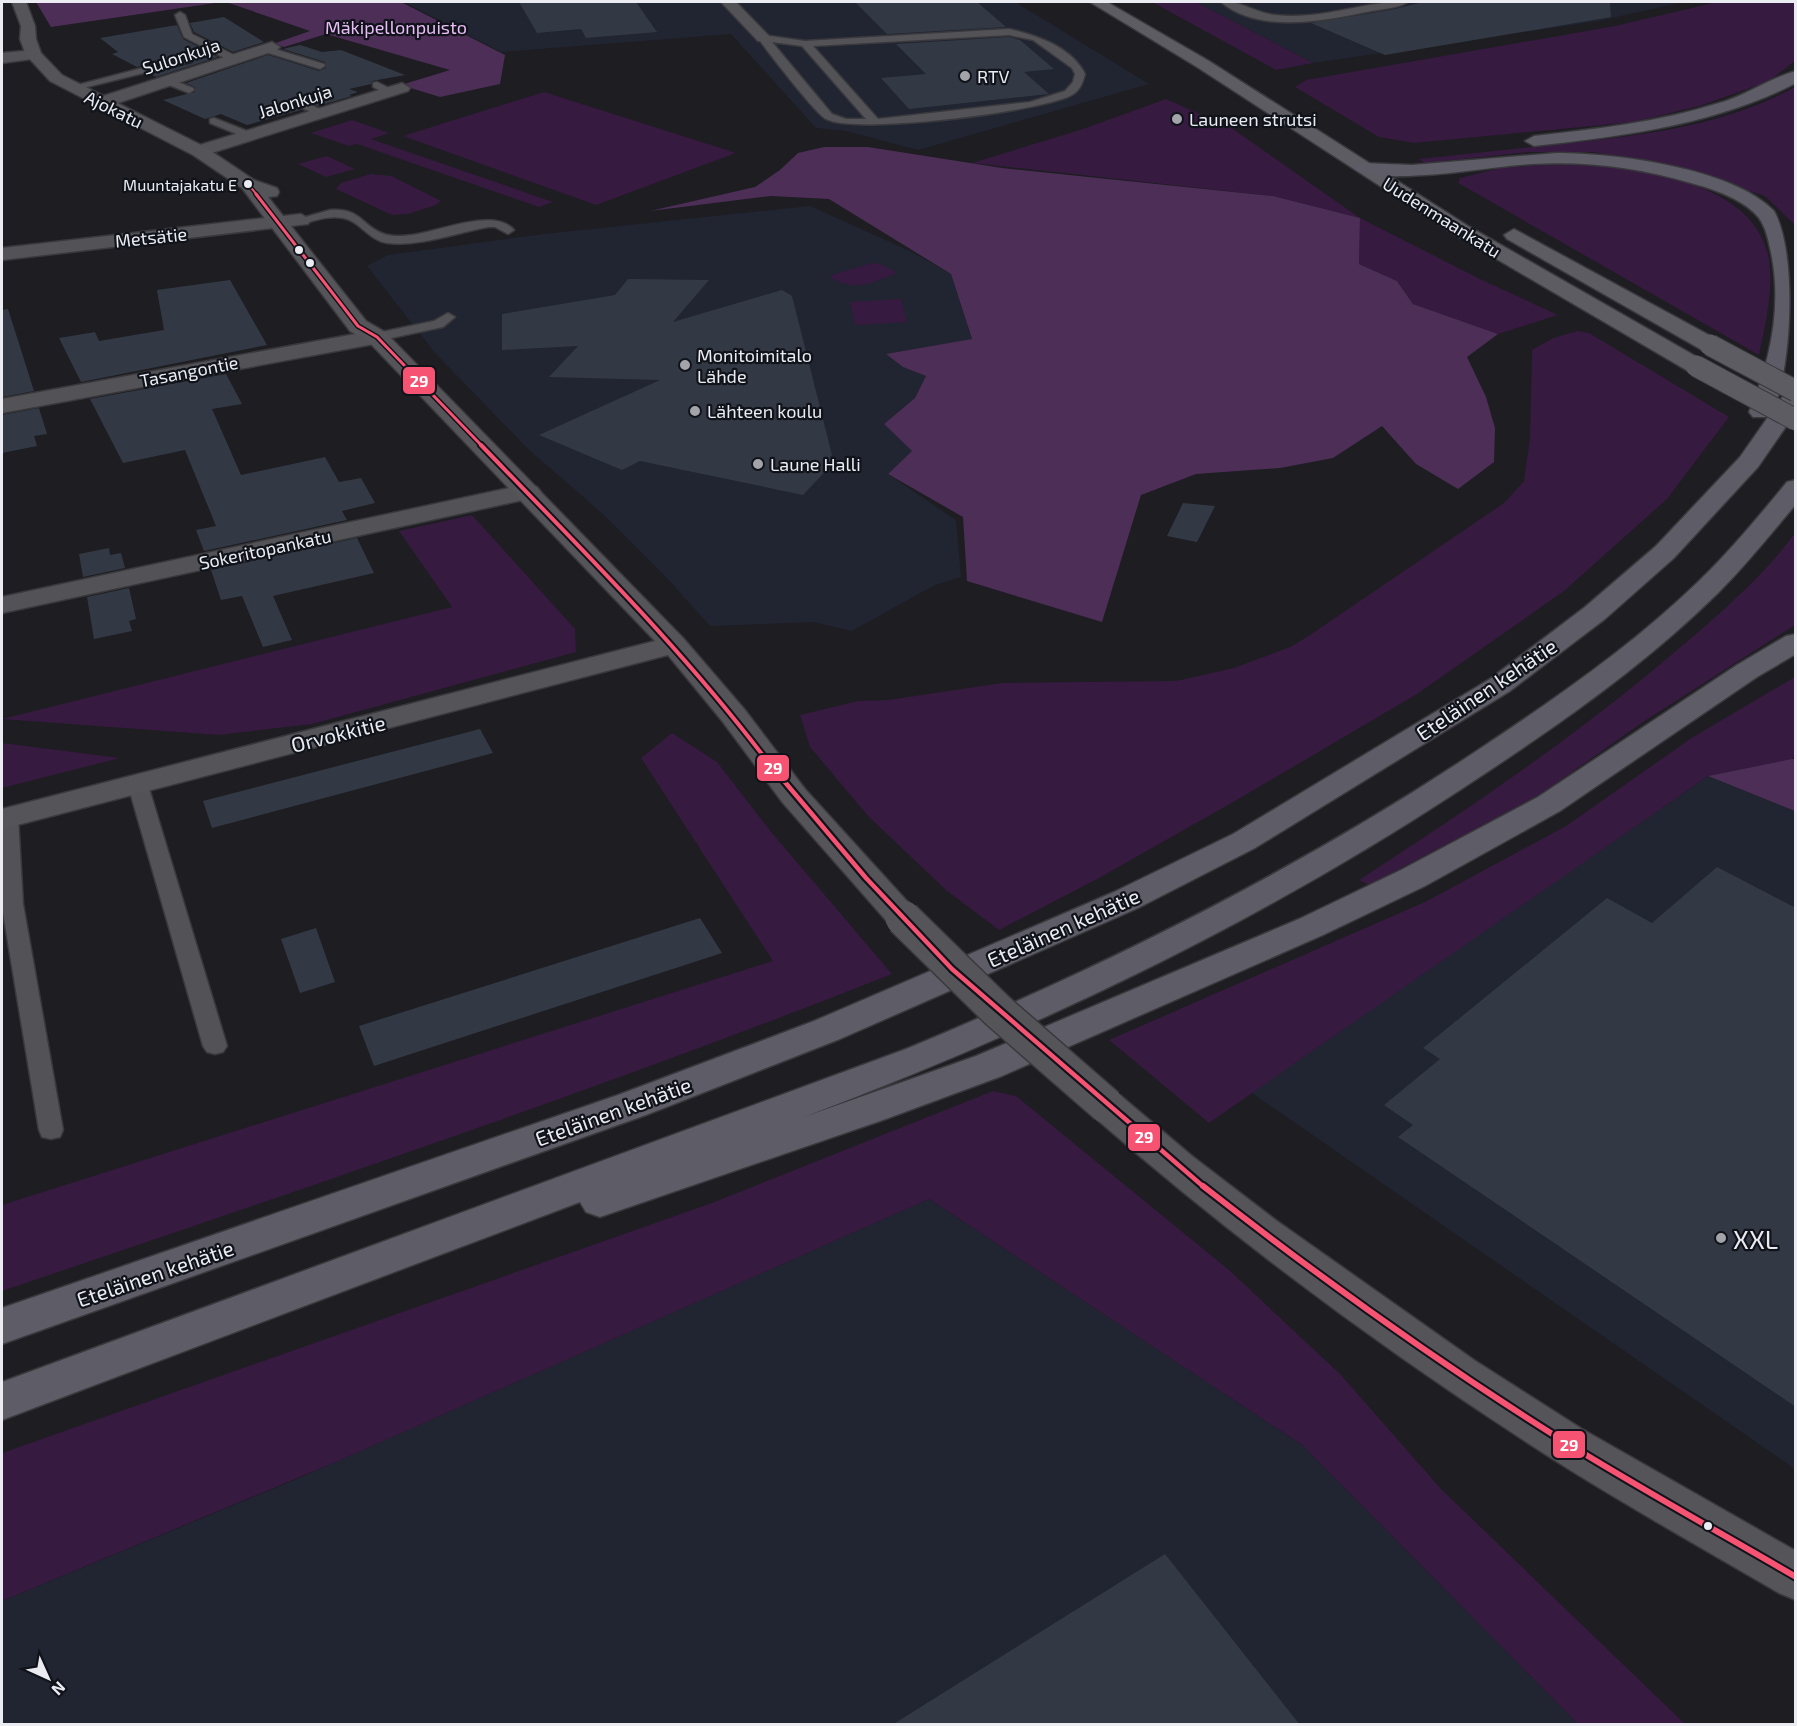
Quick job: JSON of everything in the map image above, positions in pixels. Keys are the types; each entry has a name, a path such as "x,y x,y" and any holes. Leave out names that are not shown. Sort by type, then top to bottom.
{"highway":[{"path":"1363,168 1383,154 1621,130 1665,122 1748,98 1796,75"},
{"path":"1363,168 1410,171 1509,160 1558,158 1608,161 1657,169 1703,181 1743,197 1768,215 1785,238 1794,267 1791,330 1779,373 1752,430 1665,552"},
{"name":"Eteläinen kehätie","path":"2,1326 632,1105 827,1030 1126,900 1244,841 1500,685 1595,613 1665,552 1749,462 1796,392"},
{"path":"2,1402 919,1059 1022,1016 1122,969 1264,895 1359,840 1425,800 1569,701 1650,638 1707,588 1754,538 1796,487"},
{"path":"2,1402 869,1110 989,1066 1311,927 1468,850 1610,765 1747,671 1796,642"}],"main road":[{"name":"Uudenmaankatu","path":"1097,2 1250,94 1363,168 1556,286 1796,420"},
{"name":"Uudenmaankatu","path":"1383,154 1434,187"},
{"name":"Uudenmaankatu","path":"1495,224 1796,392"}],"street":[{"path":"2,58 34,55 28,39 28,26 19,2"},
{"path":"728,2 763,38"},
{"name":"Sulonkuja","path":"103,102 170,72 237,59 269,48"},
{"name":"Ajokatu","path":"34,55 46,70 71,88 199,151 249,184 269,191 317,236"},
{"name":"Jalonkuja","path":"199,151 321,113 389,88"},
{"name":"Ajokatu","path":"249,184 358,326 377,337 674,645 734,716 814,819 903,918 990,1004 1178,1167 1263,1233 1458,1373 1566,1443 1793,1577"},
{"name":"Metsätie","path":"2,254 301,220"},
{"name":"Ajokatu","path":"337,268 339,274 380,328 377,337"},
{"name":"Tasangontie","path":"2,406 377,337"},
{"name":"Sokeritopankatu","path":"2,605 528,492"},
{"name":"Orvokkitie","path":"4,818 674,645"}],"lane":[{"path":"1226,2 1253,14 1276,19 1302,18 1403,2"},
{"path":"180,15 187,35 237,59"},
{"path":"1009,32 1036,38 1076,66 1080,74 1078,83 1069,93 1031,105 875,123 845,122 828,116 763,38 805,44 1009,32"},
{"path":"805,44 875,123"},
{"path":"269,48 320,66"},
{"path":"71,88 170,72 188,59"},
{"path":"170,72 189,90"},
{"path":"301,104 321,113"},
{"path":"214,121 248,135"},
{"path":"301,220 336,213 349,215 376,236 386,239 405,239 488,223 498,223 508,230"},
{"path":"377,337 438,324 448,316"},
{"path":"138,785 215,1046"},
{"path":"4,818 12,904 51,1130"}],"shaded area":[{"path":"404,2 1015,2 1149,84 918,150 846,131 816,128 731,34 501,52"},
{"path":"1152,2 1196,2 1313,63 1276,70"},
{"path":"1196,2 1683,2 1599,21 1313,63"},
{"path":"1717,2 1795,2 1795,61 1769,81 1703,105 1634,122 1414,143 1379,137 1295,87 1306,80 1615,26"},
{"path":"1795,87 1795,225 1765,196 1656,162 1593,152 1529,152 1425,163 1419,159 1657,132 1742,111"},
{"path":"544,92 736,153 596,205 403,136"},
{"path":"1166,99 1233,129 1360,218 1273,196 972,163 1083,129"},
{"path":"352,120 389,133 371,139 553,202 539,207 357,144 349,146 311,133"},
{"path":"327,156 355,169 326,177 298,164"},
{"path":"1556,164 1616,168 1682,181 1713,193 1739,210 1759,232 1769,260 1770,296 1759,355 1458,183 1460,178 1500,168"},
{"path":"371,174 391,176 441,201 436,205 408,214 392,215 336,189 341,183"},
{"name":"Lähteen koulu","path":"810,206 910,251 951,274 972,340 886,354 903,367 926,376 915,398 884,424 912,451 888,474 956,520 961,577 935,585 852,631 813,622 710,626 667,578 605,516 528,449 435,353 367,266 388,255 544,234"},
{"path":"1360,218 1480,279 1558,315 1498,334 1413,304 1397,281 1359,264"},
{"path":"872,263 880,264 896,272 863,285 848,285 831,278 832,275"},
{"path":"901,299 907,322 855,325 850,302"},
{"path":"1578,331 1589,333 1729,417 1667,499 1564,591 1417,694 1099,878 999,930 947,891 868,816 810,747 800,715 858,701 888,700 1002,683 1176,681 1234,668 1290,647 1504,503 1524,481 1530,438 1532,350 1553,338"},
{"path":"472,515 575,629 576,652 312,724 219,735 2,719 452,607 399,531"},
{"path":"1795,533 1795,625 1643,722 1541,794 1369,885 1359,880 1521,771 1600,713 1692,638 1739,595 1769,565"},
{"path":"1795,677 1796,753 1792,759 1708,776 1209,1123 1109,1040 1427,901 1566,826 1693,737"},
{"path":"672,733 717,762 772,833 892,974 560,1099 2,1291 2,1205 773,961 641,758"},
{"path":"2,743 120,758 2,788"},
{"path":"1708,776 1795,811 1795,1469 1249,1091"},
{"path":"993,1091 1016,1096 1229,1270 1340,1374 1441,1489 1685,1724 1578,1724 1302,1445 929,1199 336,1462 2,1601 2,1453 712,1203"},
{"path":"929,1199 1302,1445 1578,1724 2,1724 2,1601 297,1479"}],"green space":[{"path":"36,2 222,2 51,27"},
{"name":"Mäkipellonpuisto","path":"226,2 401,2 505,55 500,84 440,97 401,85 450,70 326,34 284,47 273,44 310,31"},
{"path":"824,147 868,147 1002,168 1273,196 1360,218 1359,264 1397,281 1413,304 1498,334 1467,357 1486,397 1495,428 1494,462 1458,489 1416,464 1382,426 1333,458 1280,468 1196,474 1141,495 1102,622 967,581 963,517 888,474 912,451 884,424 915,398 926,376 903,367 886,354 972,339 951,274 829,199 771,196 650,211 755,187 780,170 798,153"},
{"path":"1792,759 1795,759 1795,811 1708,776"}],"building":[{"path":"519,2 636,2 657,32 586,38 581,29 537,33"},
{"path":"855,2 977,2 1006,27 887,34"},
{"path":"1423,2 1610,2 1611,17 1385,55 1311,23 1391,10"},
{"path":"224,17 264,42 233,52 194,32 190,23"},
{"path":"177,25 183,39 218,57 156,77 150,74 193,63 194,56 187,54 137,67 112,54 118,52 100,38"},
{"name":"RTV","path":"1009,37 1020,40 1054,69 1024,72 1049,94 909,109 881,78 926,74 896,44"},
{"path":"300,45 322,52 341,50 405,75 372,81 371,84 349,89 358,92 318,106 300,99 294,105 301,110 247,125 221,114 205,119 163,100 195,92 195,87 186,83 268,55 319,71 326,68 325,62 283,49"},
{"name":"Monitoimitalo Lähde","path":"628,279 709,280 673,322 782,290 792,296 832,455 830,457 837,459 803,495 640,461 622,470 539,435 660,380 549,377 578,346 502,350 502,314 615,295"},
{"path":"230,280 267,345 81,382 59,338 95,332 99,341 164,330 157,290"},
{"path":"8,309 34,391 2,397 2,310"},
{"path":"226,374 242,404 212,409 241,475 325,457 339,482 361,478 375,503 342,511 347,520 204,551 196,530 216,526 185,450 123,463 90,399"},
{"path":"39,408 47,434 34,436 37,446 2,453 2,415"},
{"path":"1183,503 1215,506 1197,542 1167,536"},
{"path":"357,538 374,573 273,596 292,640 263,647 242,596 221,600 211,570"},
{"path":"109,548 110,555 121,553 125,568 83,577 79,554"},
{"path":"129,588 136,619 129,621 132,631 94,639 87,597"},
{"path":"480,729 493,753 212,828 203,801"},
{"path":"1717,867 1796,908 1796,1407 1398,1137 1413,1125 1384,1105 1440,1059 1423,1048 1607,898 1652,923"},
{"path":"700,918 722,953 374,1066 359,1026"},
{"path":"316,928 335,982 300,993 281,939"},
{"path":"1165,1554 1300,1725 892,1725"}],"transit line":[{"name":"29","path":"248,184 358,326 377,337 674,645 734,716 794,796 866,878 952,969 1178,1167 1263,1233 1458,1373 1566,1443 1796,1577"}],"place":[{"name":"RTV","path":"965,76"},
{"name":"Launeen strutsi","path":"1177,119"},
{"name":"Muuntajakatu E","path":"248,184"},
{"name":"Monitoimitalo Lähde","path":"685,365"},
{"name":"Lähteen koulu","path":"695,411"},
{"name":"Laune Halli","path":"758,464"},
{"name":"XXL","path":"1721,1238"}]}
